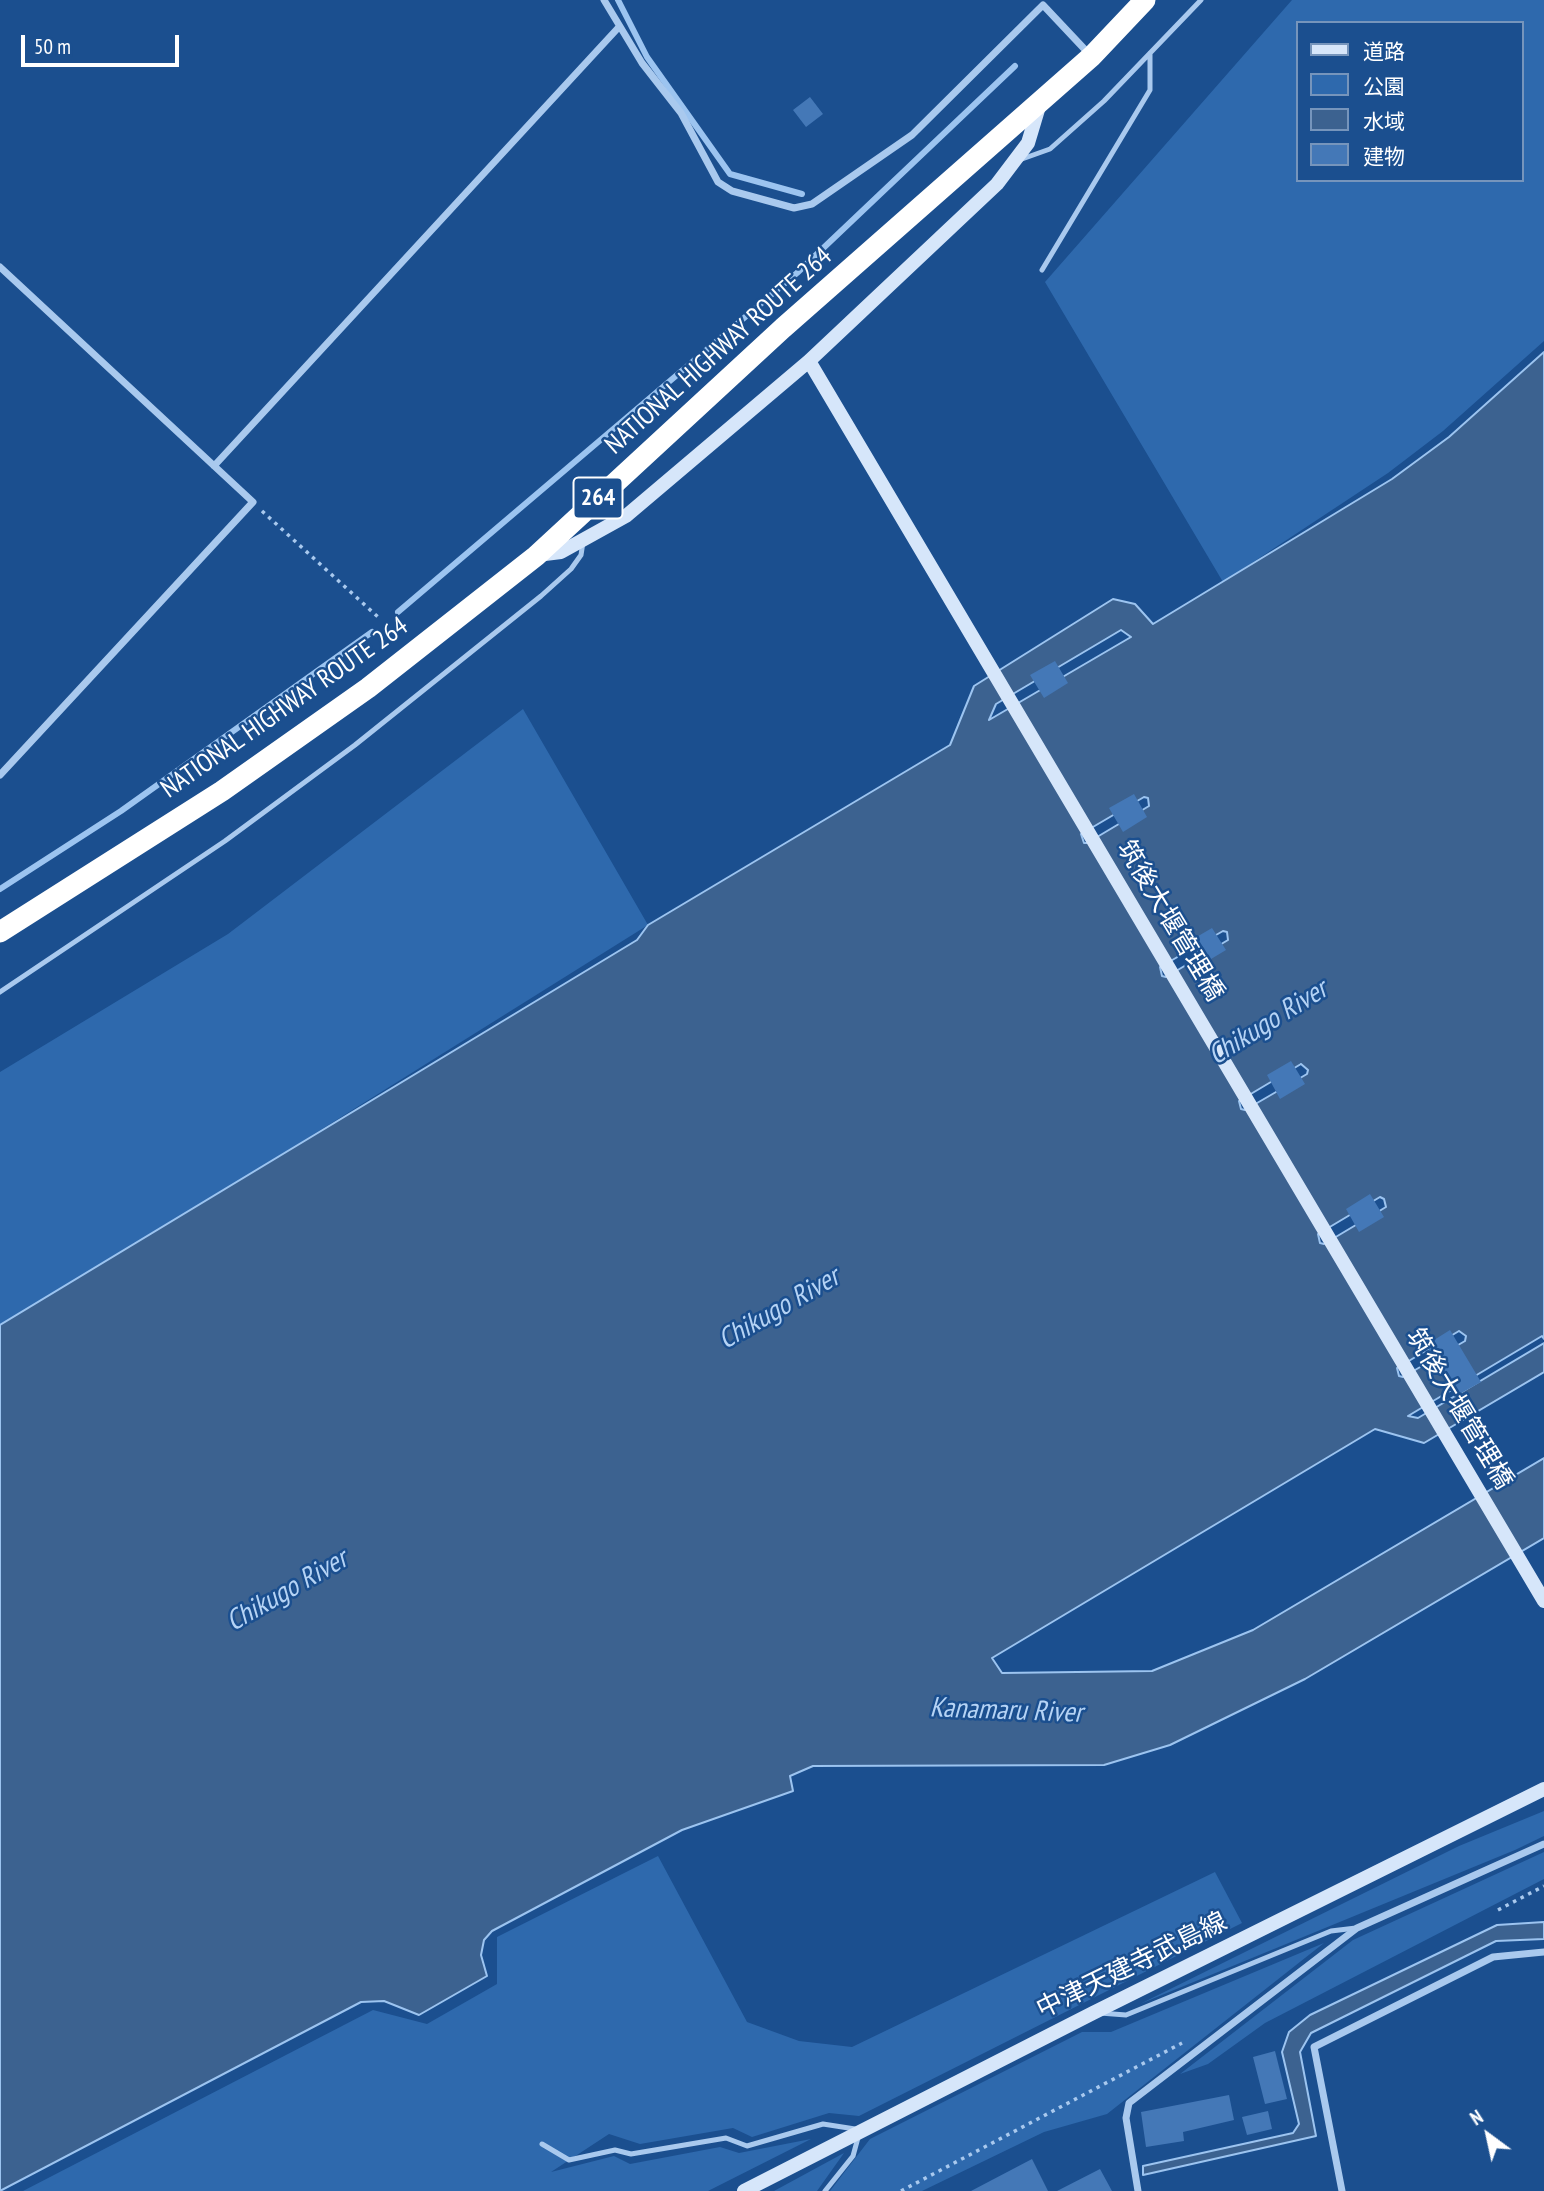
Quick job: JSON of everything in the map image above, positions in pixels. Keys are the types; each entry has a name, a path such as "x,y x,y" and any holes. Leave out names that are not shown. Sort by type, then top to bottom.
{"highway":[{"name":"NATIONAL HIGHWAY ROUTE 264","path":"0,932 222,791 368,688 536,555 783,328 1092,56 1145,0"}],"street":[{"path":"604,0 618,28 681,113 718,182 732,191 794,208 812,204 912,135 1042,2 1092,56"},
{"path":"214,466 618,28"},
{"path":"536,555 561,552 626,516 808,361 997,184 1028,143 1040,103"},
{"path":"0,267 253,502 0,775"},
{"name":"筑後大堰管理橋","path":"808,361 1544,1601"},
{"name":"中津天建寺武島線","path":"744,2191 1093,2013 1544,1790"},
{"path":"1138,2191 1126,2118 1129,2103 1357,1927 1544,1844"},
{"path":"1342,2191 1314,2047 1493,1957 1544,1952"}],"lane":[{"path":"1012,162 1050,149 1104,101 1201,0"},
{"path":"1042,270 1150,90 1150,53"},
{"path":"0,992 203,856 355,745 541,596 581,555 583,541"},
{"path":"1093,2013 1126,2015 1331,1931 1357,1927"},
{"path":"542,2144 569,2160 615,2150 631,2154 726,2138 747,2146 823,2124 861,2130 853,2156 825,2191"}],"path":[{"path":"253,502 378,617"},
{"path":"1498,1910 1544,1886"},
{"path":"901,2191 1191,2038"}],"green space":[{"path":"1292,0 1544,0 1544,341 1443,431 1388,473 1223,582 1045,282"},
{"path":"523,709 648,925 183,1216 0,1325 0,1072 228,934"},
{"path":"1544,1811 1544,1836 1515,1850 1140,2004 1459,1846"},
{"path":"1544,1852 1544,1879 1265,2023 1208,2064 1180,2074 1353,1940"},
{"path":"658,1856 747,2022 799,2041 852,2047 1215,1872 1242,1923 859,2116 829,2113 752,2137 733,2128 640,2144 609,2134 551,2172 614,2156 630,2164 720,2147 739,2153 811,2139 708,2191 23,2191 373,2010 427,2024 497,1984 497,1937"},
{"path":"1324,1943 1107,2114 1044,2132 922,2191 830,2191 870,2139 1082,2032 1111,2032"},
{"path":"844,2153 817,2191 774,2191"}],"water":[{"path":"1544,352 1544,1339 1542,1336 1408,1416 1418,1418 1544,1343 1544,1372 1424,1443 1375,1429 992,1658 1002,1673 1152,1671 1253,1630 1544,1458 1544,1538 1305,1679 1170,1745 1104,1765 813,1766 790,1776 793,1791 682,1830 492,1931 484,1940 481,1955 487,1976 419,2015 384,2001 361,2002 0,2191 0,1325 637,940 648,925 950,745 974,686 1113,599 1135,604 1153,624 1392,479 1449,437","holes":["1121,630 1131,637 989,720 996,704","1144,797 1148,798 1149,806 1084,843 1081,834","1223,931 1227,932 1228,940 1166,977 1162,976 1160,967","1301,1064 1308,1070 1307,1074 1245,1110 1241,1109 1239,1101","1380,1197 1384,1199 1386,1207 1324,1244 1320,1243 1318,1234","1459,1331 1466,1336 1465,1341 1403,1377 1399,1376 1397,1368"]},
{"path":"1544,1922 1544,1939 1496,1941 1311,2033 1300,2052 1316,2136 1143,2175 1143,2166 1293,2133 1299,2124 1282,2052 1289,2032 1310,2015 1497,1925"}],"building":[{"path":"810,97 823,114 806,127 793,110"},
{"path":"1055,661 1068,683 1044,698 1030,675"},
{"path":"1134,794 1147,817 1123,832 1109,808"},
{"path":"1212,928 1226,950 1201,965 1188,942"},
{"path":"1291,1061 1305,1084 1280,1099 1267,1075"},
{"path":"1370,1194 1384,1217 1359,1232 1346,1209"},
{"path":"1450,1330 1481,1382 1456,1396 1426,1345"},
{"path":"1275,2051 1287,2099 1265,2104 1253,2057"},
{"path":"1229,2095 1234,2120 1183,2132 1184,2141 1146,2147 1141,2112"},
{"path":"1268,2111 1272,2129 1247,2135 1242,2117"},
{"path":"1032,2159 1048,2191 971,2191"},
{"path":"1100,2169 1112,2191 1057,2191"}],"waterway":[{"path":"618,0 647,57 730,174 802,194"},
{"path":"398,612 797,273 1015,66"},
{"path":"0,889 121,811 372,632"}],"water label":[{"name":"Chikugo River","path":"1268,1023"},
{"name":"Chikugo River","path":"779,1309"},
{"name":"Chikugo River","path":"287,1591"},
{"name":"Kanamaru River","path":"1006,1711"}]}
